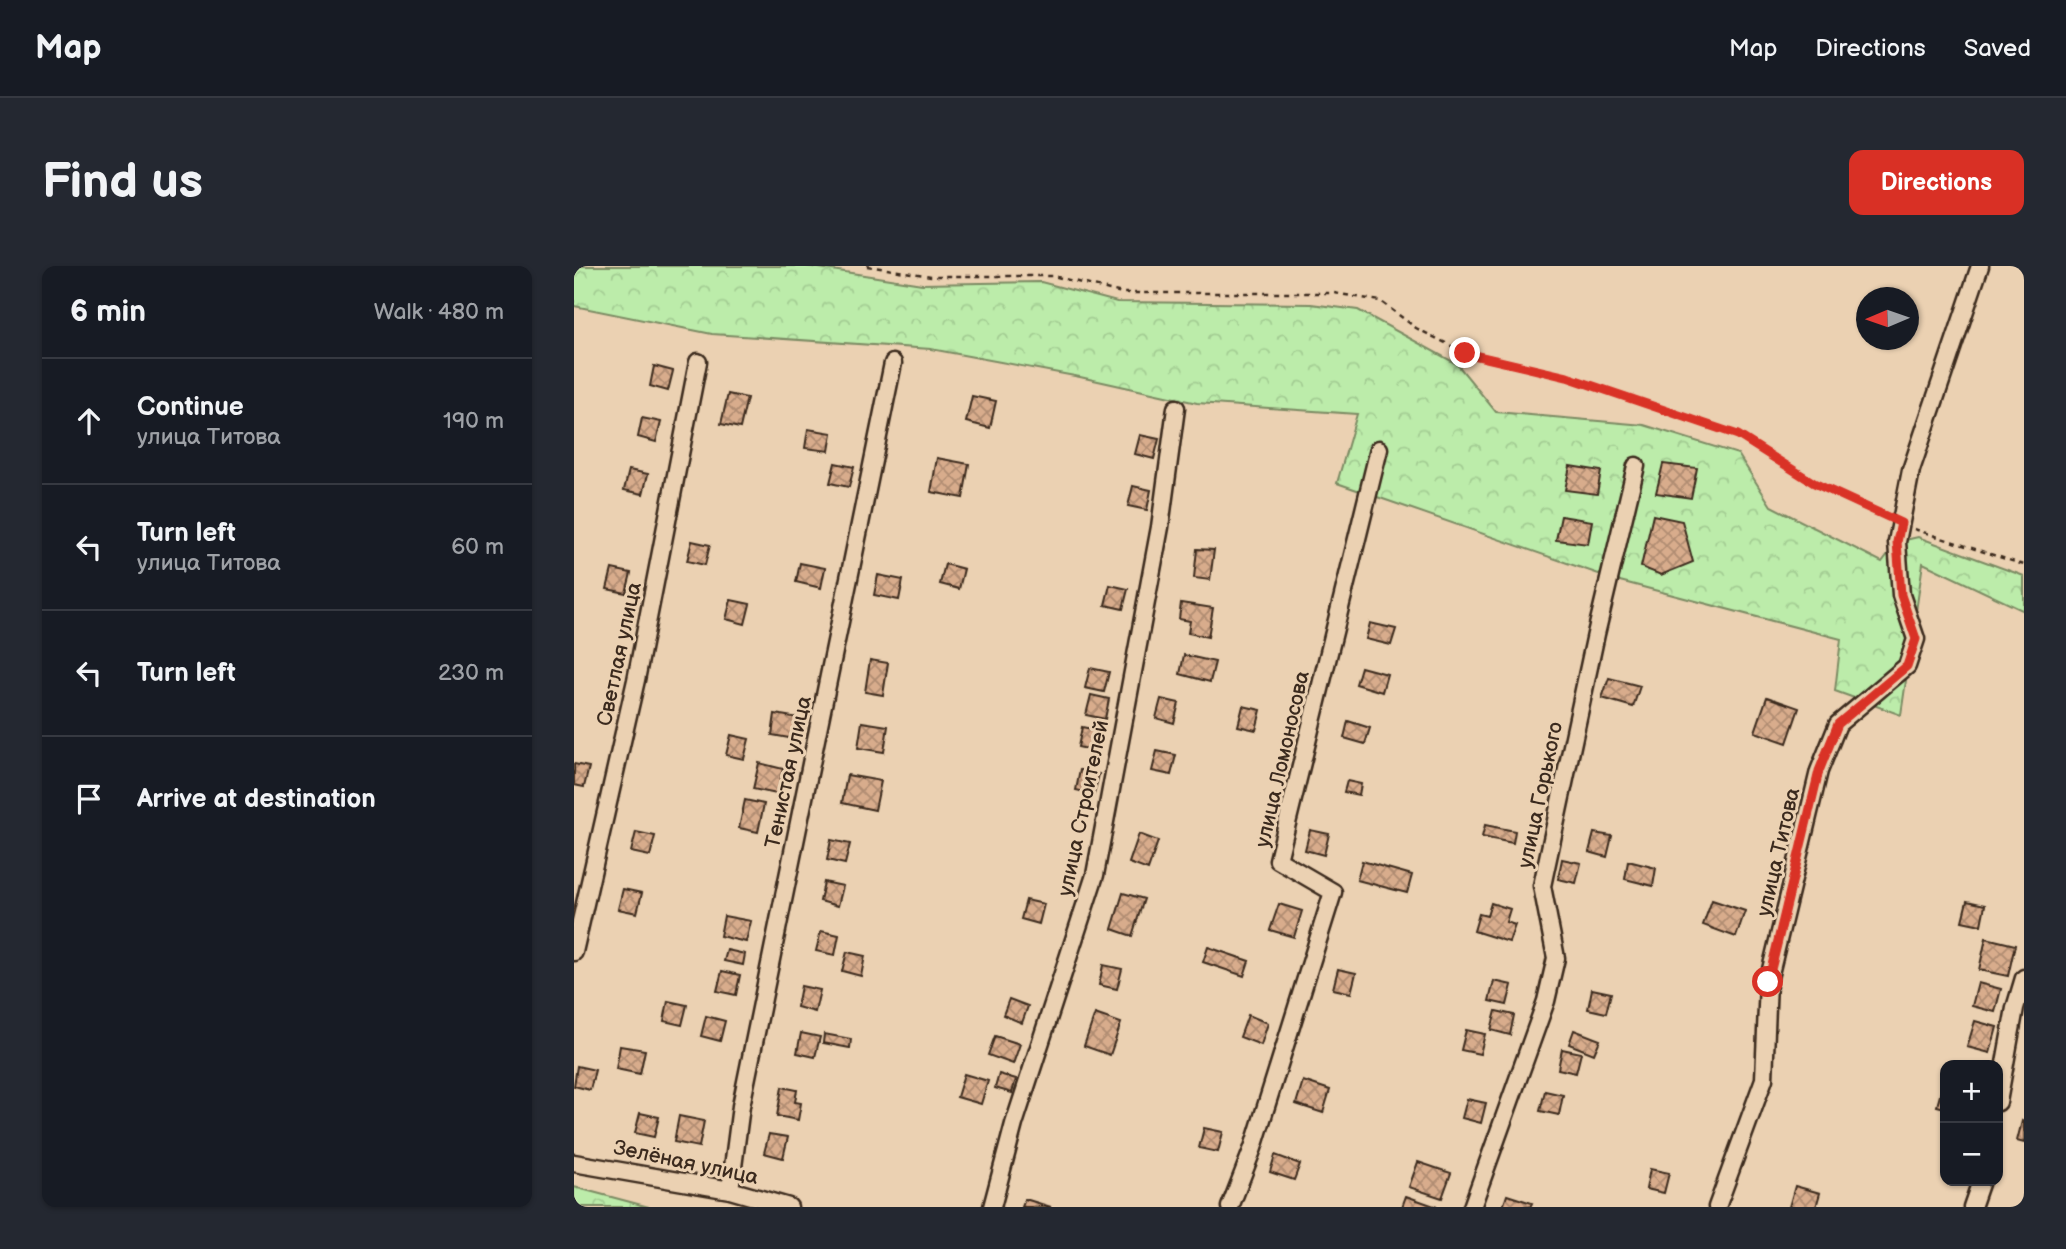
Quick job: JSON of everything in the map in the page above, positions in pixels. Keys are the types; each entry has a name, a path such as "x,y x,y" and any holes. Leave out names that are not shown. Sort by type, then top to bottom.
{"street":[{"name":"улица Титова","path":"1717,1207 1764,1079 1768,982 1819,771 1838,724 1907,666 1916,639 1901,595 1897,542 1911,470 1980,266"},
{"name":"Светлая улица","path":"574,952 636,680 698,362"},
{"name":"Тенистая улица","path":"730,1190 741,1106 893,363"},
{"name":"улица Строителей","path":"992,1207 1017,1112 1095,875 1160,527 1176,408"},
{"name":"улица Ломоносова","path":"1230,1207 1257,1135 1333,892 1278,860 1380,449"},
{"name":"улица Горького","path":"1472,1207 1546,1001 1556,958 1542,886 1595,634 1636,466"},
{"path":"2003,1074 2015,1008 2024,978"},
{"name":"Зелёная улица","path":"574,1163 730,1190 789,1207"},
{"path":"1972,1207 1979,1186"}],"path":[{"path":"867,266 931,276 1053,276 1122,293 1334,293 1380,301 1416,328 1465,353 1567,377 1738,435 1814,483 1901,523 2024,565"}],"green space":[{"path":"574,266 806,266 922,284 1041,282 1117,302 1311,304 1358,310 1457,364 1496,412 1644,425 1738,454 1771,506 1882,562 1897,542 1918,537 2024,576 2024,611 1923,563 1901,715 1835,691 1841,639 1616,580 1337,483 1357,414 1197,403 1080,377 931,349 712,334 574,306"},
{"path":"574,1187 649,1207 574,1207"}],"building":[{"path":"654,366 673,371 668,391 650,386"},
{"path":"728,394 747,398 740,428 721,424"},
{"path":"972,396 996,401 990,428 966,422"},
{"path":"642,418 661,422 656,442 638,437"},
{"path":"808,429 832,433 829,451 805,448"},
{"path":"1140,435 1159,439 1154,459 1135,454"},
{"path":"937,458 969,464 963,498 931,492"},
{"path":"835,463 854,467 849,487 830,483"},
{"path":"1663,464 1697,468 1691,498 1656,493"},
{"path":"1570,466 1601,471 1597,494 1565,490"},
{"path":"629,470 648,474 643,494 624,490"},
{"path":"1133,486 1151,490 1147,510 1128,506"},
{"path":"1653,515 1682,521 1693,562 1661,575 1641,567"},
{"path":"1561,516 1592,521 1588,544 1556,540"},
{"path":"692,541 710,545 705,565 687,561"},
{"path":"1197,549 1214,550 1210,580 1194,578"},
{"path":"800,563 825,568 821,588 796,582"},
{"path":"945,564 964,569 959,589 940,584"},
{"path":"612,569 631,573 626,593 607,589"},
{"path":"878,575 903,580 899,600 874,595"},
{"path":"1110,585 1128,589 1123,609 1105,605"},
{"path":"731,600 750,604 745,624 726,619"},
{"path":"1181,603 1213,608 1208,637 1188,633 1190,621 1179,619"},
{"path":"1370,623 1396,629 1391,645 1366,639"},
{"path":"1184,655 1215,662 1210,682 1180,674"},
{"path":"870,660 888,663 883,695 865,692"},
{"path":"1361,667 1387,674 1382,692 1356,684"},
{"path":"1090,668 1109,672 1104,692 1085,688"},
{"path":"1609,678 1640,686 1633,707 1602,698"},
{"path":"1091,695 1109,699 1105,719 1086,715"},
{"path":"1767,697 1799,708 1787,743 1755,732"},
{"path":"1161,699 1179,703 1174,723 1156,718"},
{"path":"1243,706 1261,710 1256,730 1238,726"},
{"path":"775,714 799,718 795,739 772,735"},
{"path":"1348,721 1370,728 1365,744 1344,738"},
{"path":"862,722 888,726 884,752 858,748"},
{"path":"1082,727 1101,731 1096,751 1078,747"},
{"path":"731,735 749,739 744,759 726,755"},
{"path":"1157,751 1176,755 1171,775 1152,771"},
{"path":"759,763 783,769 777,794 753,789"},
{"path":"574,764 589,767 584,787 574,785"},
{"path":"1080,770 1099,774 1094,794 1076,790"},
{"path":"847,775 881,781 875,810 842,803"},
{"path":"1347,781 1361,784 1359,795 1344,792"},
{"path":"745,800 764,804 758,832 739,828"},
{"path":"1485,825 1515,831 1513,843 1482,837"},
{"path":"1310,830 1329,834 1324,855 1305,850"},
{"path":"636,832 655,836 650,856 631,852"},
{"path":"1594,833 1612,836 1607,857 1589,852"},
{"path":"1139,834 1158,841 1148,870 1129,863"},
{"path":"831,840 850,844 845,864 827,860"},
{"path":"1562,859 1581,863 1576,883 1558,879"},
{"path":"1362,861 1412,875 1407,893 1357,880"},
{"path":"1628,861 1656,868 1653,886 1625,879"},
{"path":"824,882 843,886 838,906 820,901"},
{"path":"623,889 642,893 637,913 618,909"},
{"path":"1123,893 1144,899 1132,936 1112,929"},
{"path":"1026,900 1044,904 1039,924 1021,919"},
{"path":"1712,900 1745,911 1736,937 1703,925"},
{"path":"1967,901 1985,905 1981,925 1962,921"},
{"path":"1491,903 1510,909 1506,922 1515,925 1509,942 1474,931 1479,914 1487,916"},
{"path":"1279,904 1302,911 1294,937 1270,930"},
{"path":"724,916 751,921 746,942 720,936"},
{"path":"821,931 839,935 835,955 816,951"},
{"path":"1986,938 2015,945 2008,976 1979,970"},
{"path":"1208,947 1249,961 1244,976 1203,962"},
{"path":"727,950 745,954 743,965 724,961"},
{"path":"847,952 865,956 861,976 842,971"},
{"path":"1103,965 1122,969 1117,989 1099,985"},
{"path":"1338,969 1356,973 1351,993 1333,989"},
{"path":"722,971 740,975 736,995 717,991"},
{"path":"1494,981 1512,985 1507,1005 1489,1001"},
{"path":"1978,983 2001,989 1995,1012 1972,1006"},
{"path":"801,986 820,990 815,1012 797,1007"},
{"path":"1592,989 1611,993 1606,1013 1588,1009"},
{"path":"1009,999 1028,1006 1022,1023 1003,1015"},
{"path":"668,1001 687,1005 682,1025 664,1021"},
{"path":"1496,1011 1514,1015 1510,1035 1491,1030"},
{"path":"1095,1014 1121,1023 1110,1055 1084,1046"},
{"path":"1248,1015 1268,1023 1261,1045 1240,1037"},
{"path":"706,1016 725,1021 720,1041 701,1036"},
{"path":"1975,1021 1997,1027 1990,1053 1967,1047"},
{"path":"1466,1030 1485,1034 1480,1054 1461,1050"},
{"path":"1574,1030 1600,1040 1594,1054 1569,1044"},
{"path":"801,1033 820,1037 815,1057 797,1053"},
{"path":"824,1034 851,1039 850,1048 823,1043"},
{"path":"995,1036 1020,1044 1013,1064 988,1055"},
{"path":"620,1046 645,1050 640,1074 616,1069"},
{"path":"1562,1049 1581,1053 1576,1073 1558,1069"},
{"path":"577,1066 595,1070 590,1090 574,1086"},
{"path":"964,1074 988,1081 981,1104 957,1097"},
{"path":"999,1074 1016,1079 1012,1093 995,1088"},
{"path":"1303,1081 1330,1090 1323,1113 1296,1104"},
{"path":"782,1087 797,1090 795,1102 801,1103 798,1120 777,1116"},
{"path":"1545,1091 1563,1095 1559,1115 1540,1111"},
{"path":"1467,1099 1486,1103 1481,1123 1462,1118"},
{"path":"640,1113 659,1117 654,1137 635,1133"},
{"path":"679,1116 704,1121 699,1147 674,1142"},
{"path":"2022,1121 2024,1122 2024,1143 2017,1141"},
{"path":"1204,1128 1223,1132 1218,1152 1199,1148"},
{"path":"769,1134 788,1137 783,1158 764,1153"},
{"path":"1275,1155 1300,1164 1294,1180 1270,1172"},
{"path":"1418,1162 1451,1173 1442,1198 1409,1187"},
{"path":"1650,1169 1669,1173 1664,1193 1646,1189"},
{"path":"1795,1186 1820,1193 1816,1207 1789,1207"},
{"path":"1507,1195 1532,1203 1530,1207 1503,1207"},
{"path":"1406,1196 1437,1207 1402,1207"},
{"path":"1025,1199 1051,1207 1022,1207"}],"route":[{"path":"1465,353 1567,377 1738,435 1814,483 1901,523 1897,542 1901,595 1916,639 1907,666 1838,724 1819,771 1768,982"}]}
